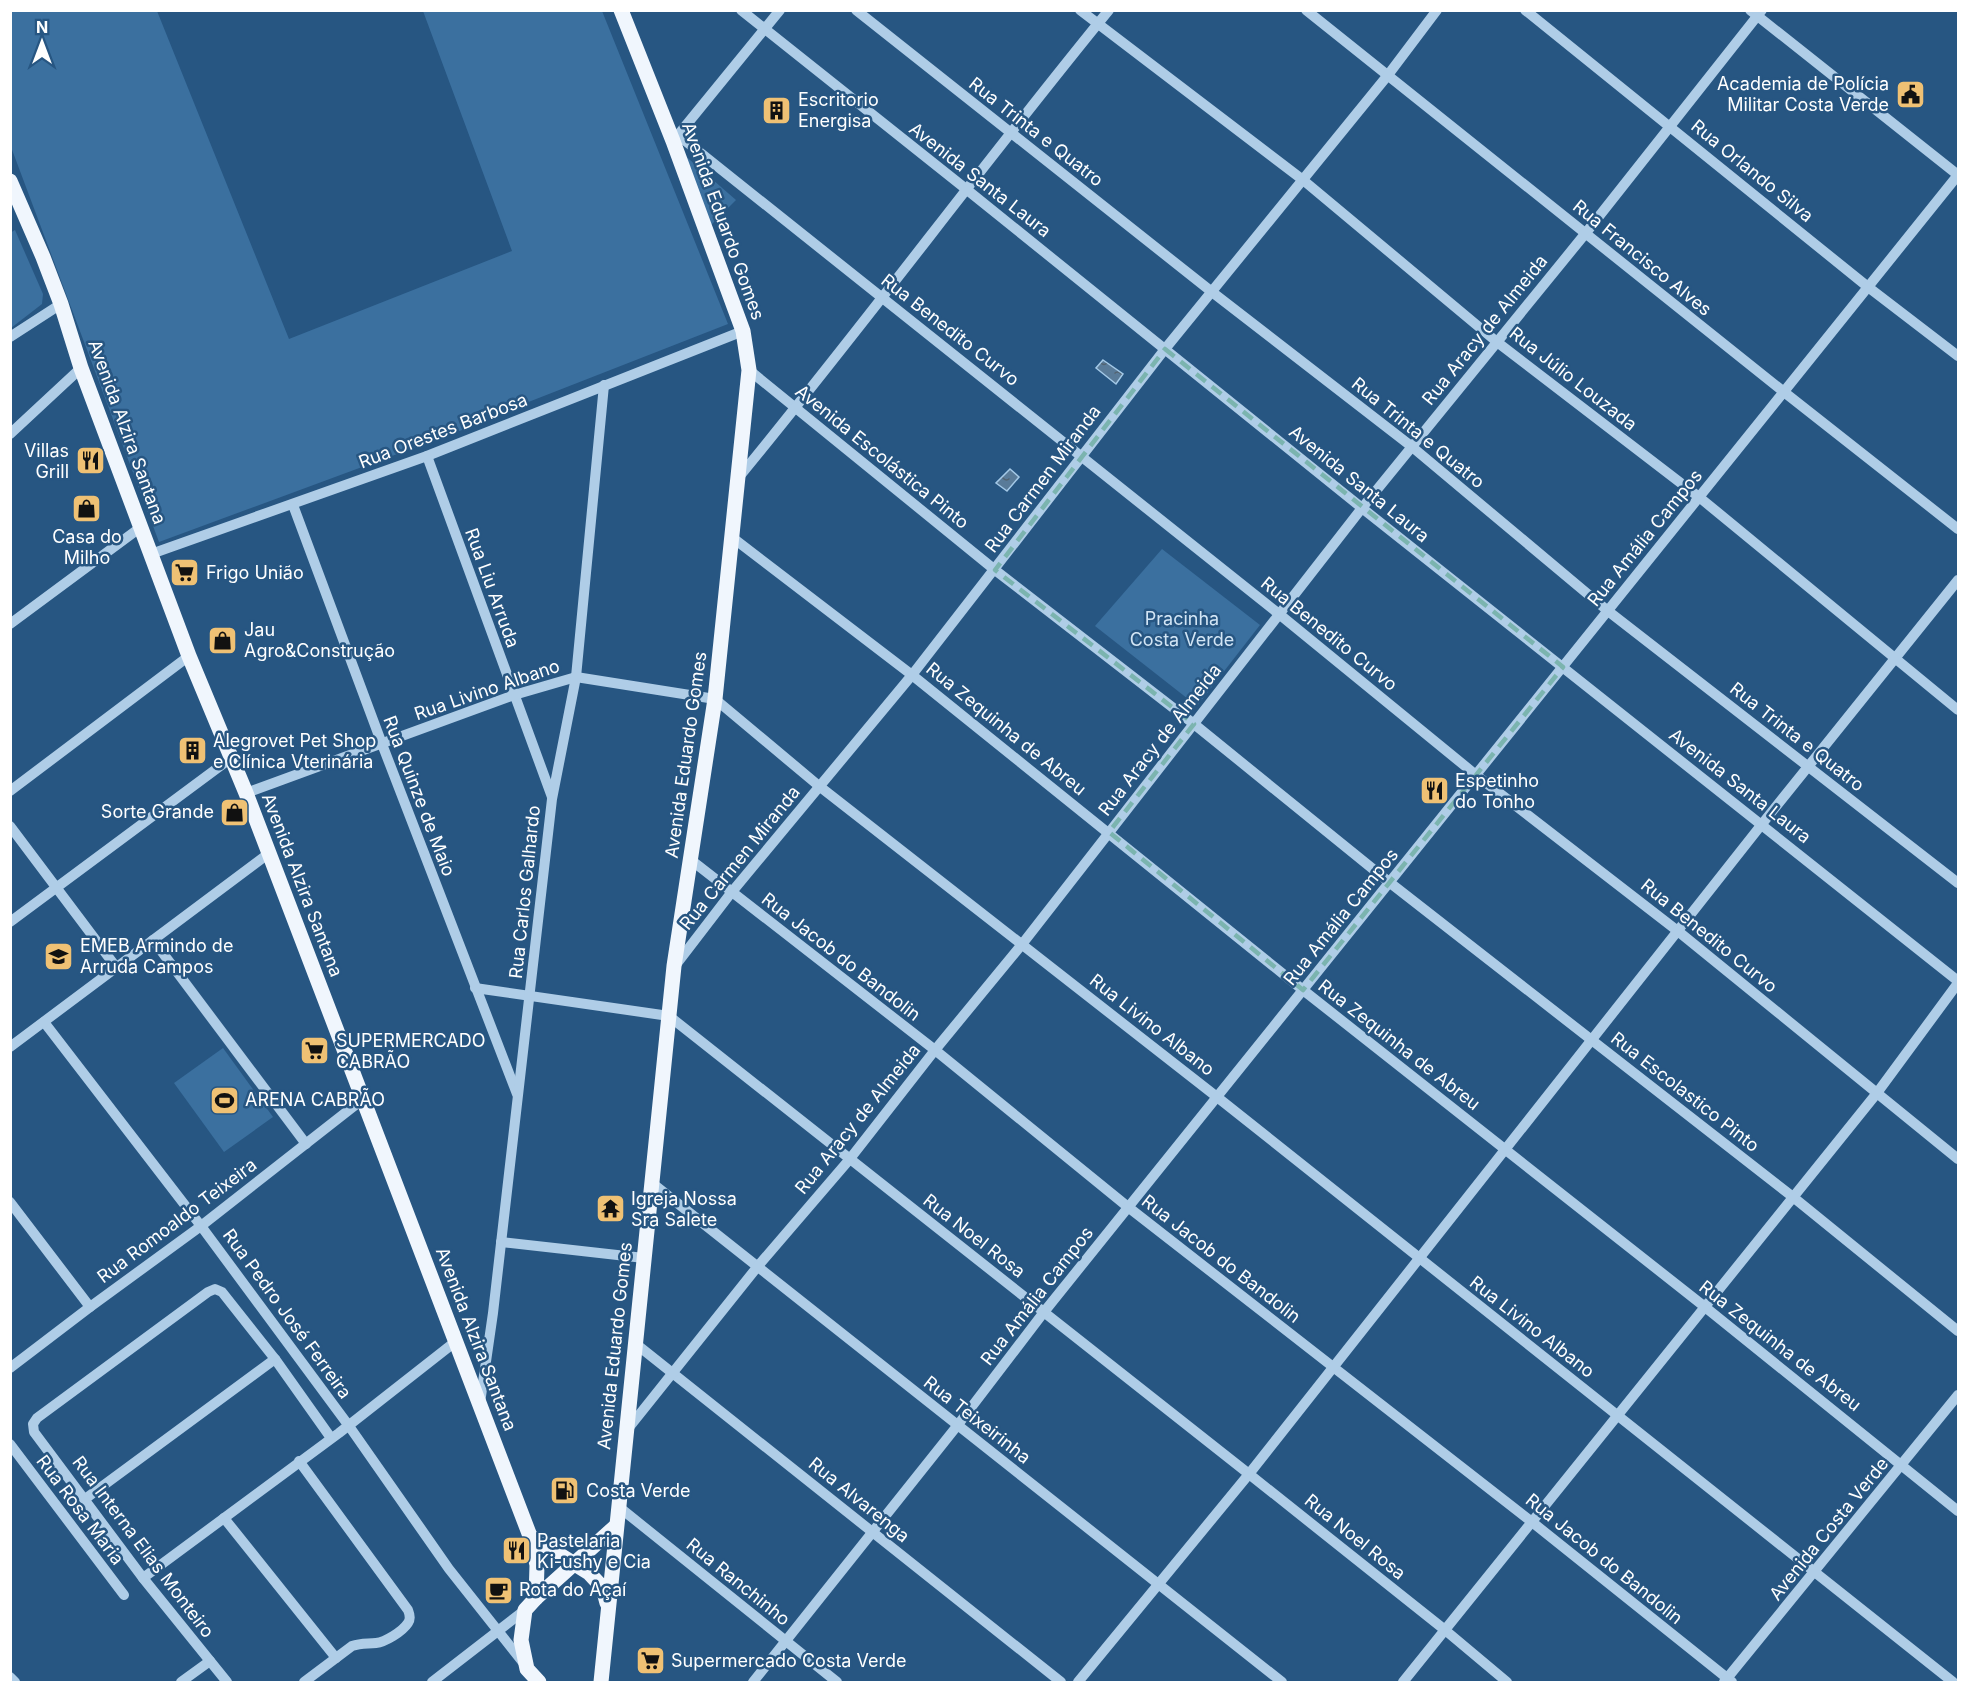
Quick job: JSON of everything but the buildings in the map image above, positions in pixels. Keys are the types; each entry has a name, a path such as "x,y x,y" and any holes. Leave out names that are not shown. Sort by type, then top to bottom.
{"main road":[{"name":"Avenida Eduardo Gomes","path":"603,1681 616,1526 674,966 715,699 749,370 743,331 676,138 621,10"},
{"name":"Avenida Alzira Santana","path":"10,181 61,304 81,368 189,656 246,793 530,1536 537,1565 536,1598"},
{"path":"538,1683 527,1669 521,1640 525,1610 616,1526"},
{"path":"530,1536 589,1573 603,1588 608,1607"}],"street":[{"name":"Avenida Santa Laura","path":"741,10 1362,508 1959,982"},
{"path":"676,138 780,10"},
{"name":"Rua Trinta e Quatro","path":"856,10 1212,292 1411,446 1608,611 1959,883"},
{"name":"Rua Júlio Louzada","path":"1080,10 1303,180 1497,342 1699,497 1959,710"},
{"path":"739,477 1109,10"},
{"name":"Rua Francisco Alves","path":"1306,10 1959,529"},
{"name":"Rua Carmen Miranda","path":"674,966 731,893 912,675 1165,348 1388,75 1437,10"},
{"name":"Rua Orlando Silva","path":"1525,10 1868,287 1959,356"},
{"path":"1756,12 1958,175"},
{"name":"Rua Aracy de Almeida","path":"627,1430 758,1266 849,1160 1023,943 1411,446 1671,127 1756,12"},
{"name":"Rua Benedito Curvo","path":"676,138 1081,455 1476,774 1679,932 1959,1159"},
{"name":"Rua Amália Campos","path":"753,1683 957,1426 1044,1312 1958,175"},
{"path":"10,337 61,304"},
{"name":"Rua Orestes Barbosa","path":"151,554 427,456 743,331"},
{"path":"10,434 81,368"},
{"name":"Avenida Escolástica Pinto","path":"749,370 995,570 1194,724 1389,882"},
{"name":"Rua Carlos Galhardo","path":"480,1404 552,799 576,676 604,385"},
{"name":"Rua Liu Arruda","path":"427,456 552,799"},
{"name":"Rua Quinze de Maio","path":"293,505 382,744 518,1096"},
{"path":"10,624 141,527"},
{"name":"Rua Zequinha de Abreu","path":"733,538 912,675 1303,990 1959,1511"},
{"path":"1078,1683 1249,1474 1762,824 1959,580"},
{"path":"10,791 189,656"},
{"name":"Rua Livino Albano","path":"246,793 514,695 576,676 715,699 819,786 1023,943 1953,1683"},
{"path":"10,922 231,758"},
{"path":"10,826 116,967"},
{"path":"10,1047 268,854"},
{"name":"Rua Jacob do Bandolin","path":"691,860 935,1050 1128,1207 1532,1522 1728,1681"},
{"name":"Rua Escolastico Pinto","path":"1389,882 1793,1197 1959,1331"},
{"path":"153,940 306,1144"},
{"path":"1403,1683 1877,1093 1959,982"},
{"path":"475,988 669,1016"},
{"name":"Rua Noel Rosa","path":"669,1016 1249,1474 1508,1683"},
{"name":"Rua Pedro José Ferreira","path":"44,1022 201,1226 349,1426 449,1569 527,1669"},
{"name":"Rua Romoaldo Teixeira","path":"10,1368 201,1226 363,1099"},
{"name":"Rua Teixeirinha","path":"652,1183 1282,1683"},
{"path":"10,1202 90,1307"},
{"path":"501,1242 644,1258"},
{"name":"Rua Interna Elias Monteiro","path":"227,1683 143,1578 34,1432 33,1424 46,1411 215,1289 222,1292 275,1359"},
{"path":"143,1578 349,1426 455,1342"},
{"name":"Rua Alvarenga","path":"636,1344 1061,1683"},
{"path":"85,1499 275,1359 331,1438"},
{"name":"Avenida Costa Verde","path":"1728,1681 1959,1395"},
{"name":"Rua Rosa Maria","path":"10,1444 124,1595"},
{"path":"299,1461 408,1610 410,1617 408,1624 385,1640 377,1643 359,1643 304,1683"},
{"name":"Rua Ranchinho","path":"619,1507 837,1683"},
{"path":"224,1518 336,1658"},
{"path":"432,1683 525,1610"},
{"path":"181,1683 210,1661"},
{"path":"11,1678 15,1683"}],"highlighted area":[{"path":"1165,349 1563,667 1303,990 1109,832 1194,724 995,570"}],"green space":[{"path":"11,10 157,11 289,339 512,251 423,11 602,11 728,324 503,412 483,409 470,418 462,430 159,542 11,147"},
{"path":"682,153 736,200 711,225"},
{"path":"15,230 43,294 42,304 11,328 10,233"},
{"name":"Pracinha Costa Verde","path":"1162,549 1260,625 1197,706 1095,626"},
{"name":"ARENA CABRÃO","path":"223,1048 273,1117 224,1152 174,1083"}],"water":[{"path":"1103,360 1123,374 1116,384 1096,368"},
{"path":"1010,469 1019,477 1007,491 996,483"}],"place":[{"name":"Academia de Polícia Militar Costa Verde","path":"1910,94"},
{"name":"Escritorio Energisa","path":"777,110"},
{"name":"Villas Grill","path":"90,461"},
{"name":"Casa do Milho","path":"87,508"},
{"name":"Frigo União","path":"185,573"},
{"name":"Jau Agro&Construção","path":"223,640"},
{"name":"Alegrovet Pet Shop e Clínica Vterinária","path":"192,751"},
{"name":"Espetinho do Tonho","path":"1434,791"},
{"name":"Sorte Grande","path":"235,812"},
{"name":"EMEB Armindo de Arruda Campos","path":"59,956"},
{"name":"SUPERMERCADO CABRÃO","path":"315,1051"},
{"name":"ARENA CABRÃO","path":"224,1100"},
{"name":"Igreja Nossa Sra Salete","path":"610,1209"},
{"name":"Costa Verde","path":"565,1491"},
{"name":"Pastelaria Ki-ushy e Cia","path":"516,1551"},
{"name":"Rota do Açaí","path":"498,1590"},
{"name":"Supermercado Costa Verde","path":"650,1661"}]}
